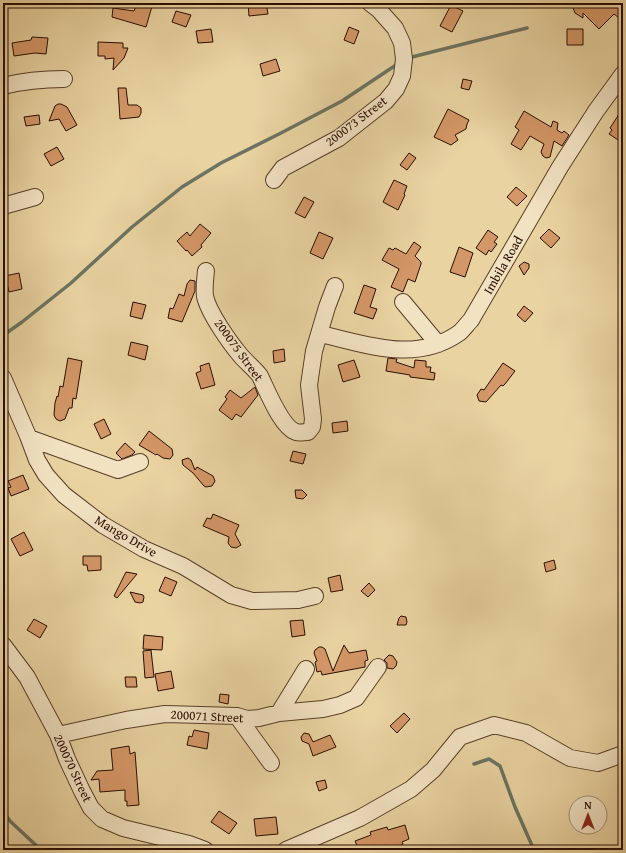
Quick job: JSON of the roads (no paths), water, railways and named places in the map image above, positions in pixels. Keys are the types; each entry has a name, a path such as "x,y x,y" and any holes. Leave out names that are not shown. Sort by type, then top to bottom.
{"street":[{"name":"200073 Street","path":"274,180 283,168 339,138 386,101 396,89 402,76 404,59 402,43 395,28 379,10 370,3"},
{"name":"Imbila Road","path":"320,334 396,351 438,344 460,333 471,320 560,167 596,111 623,74"},
{"path":"3,86 42,79 64,79"},
{"path":"3,206 35,198"},
{"name":"200075 Street","path":"206,271 204,284 205,298 221,330 241,356 259,375 274,404 288,426 295,431 308,432 312,427 313,419 309,380 314,351 320,334"},
{"path":"320,334 327,307 335,286"},
{"path":"403,302 438,344"},
{"name":"Mango Drive","path":"3,378 37,460 43,470 64,496 103,525 144,549 182,566 231,595 252,601 298,600 315,596"},
{"path":"29,438 118,470 140,462"},
{"name":"200070 Street","path":"3,644 27,677 58,735 67,759 91,808 102,819 123,828 189,844 205,850"},
{"name":"200071 Street","path":"58,735 126,720 165,714 237,716 247,719 259,718 279,712 323,709 340,705 356,698 378,668"},
{"path":"279,712 306,669"},
{"path":"237,716 270,763"},
{"path":"286,850 360,818 411,789 433,770 460,737 494,725 526,733 570,758 598,764 623,754"}],"waterway":[{"path":"408,58 527,28"},
{"path":"3,337 71,283 132,227 182,187 221,163 342,101 399,63"},
{"path":"474,764 489,759 500,766 515,807 534,850"},
{"path":"3,811 10,821 41,850"}]}
